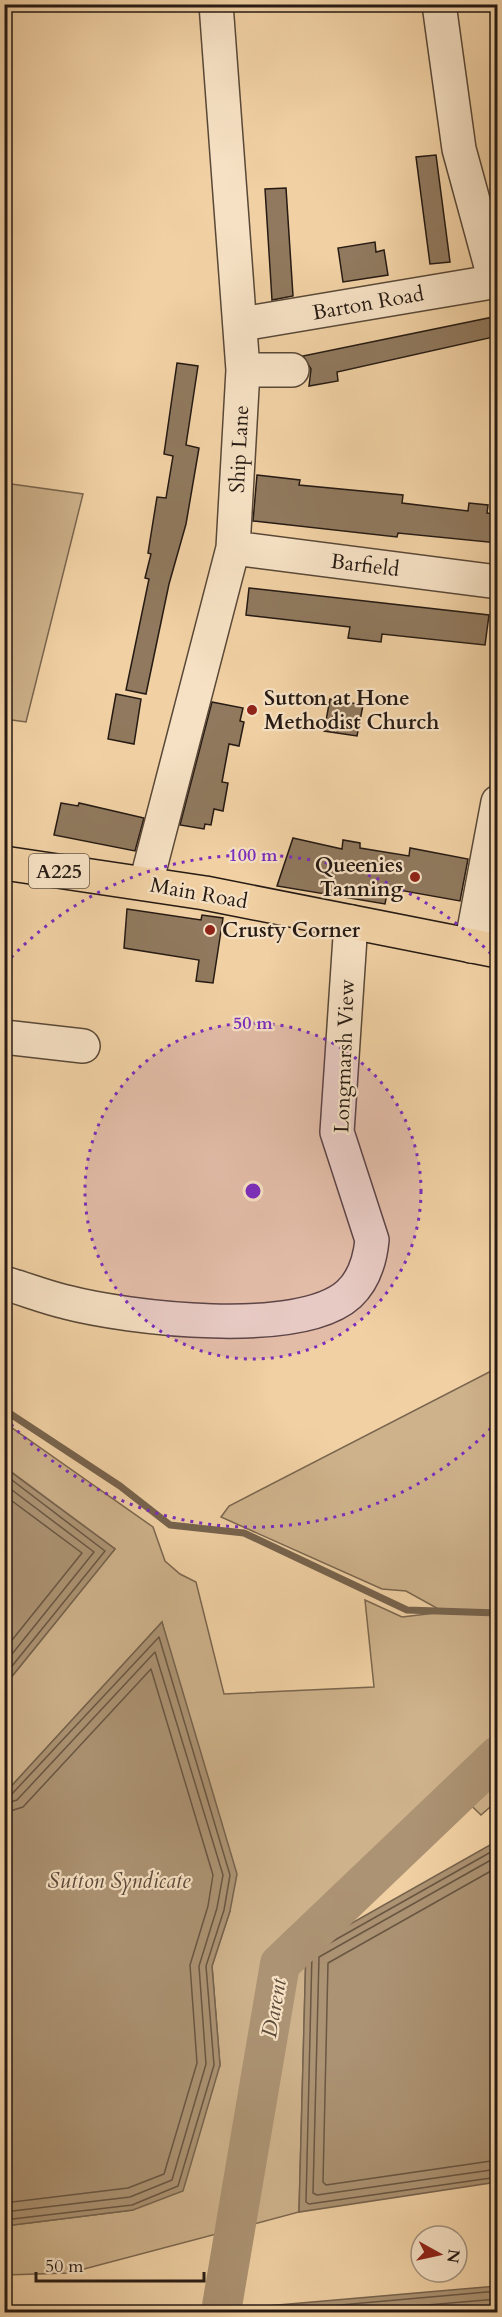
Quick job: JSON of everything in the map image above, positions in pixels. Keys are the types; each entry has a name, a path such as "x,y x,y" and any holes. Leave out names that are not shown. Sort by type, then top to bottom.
{"main road":[{"name":"Main Road","path":"4,863 146,883 484,948"}],"street":[{"name":"Ship Lane","path":"146,883 233,548 243,370 242,324 216,4"},
{"name":"Barton Road","path":"242,324 496,281 459,149 439,4"},
{"path":"243,370 292,370"},
{"name":"Barfield","path":"233,548 498,582"},
{"path":"484,948 498,802"},
{"name":"Longmarsh View","path":"4,1283 67,1303 182,1320 283,1318 313,1312 348,1294 361,1278 370,1258 372,1240 338,1132 351,922"},
{"path":"4,1037 83,1046"}],"shaded area":[{"path":"4,483 83,494 26,722 5,719"},
{"path":"497,1368 497,1801 481,1815 448,1783 282,1936 306,1949 299,2212 69,2273 5,2275 5,2226 133,2210 220,2066 212,1966 230,1911 162,1622 5,1793 5,1685 115,1549 5,1467 5,1423 153,1527 165,1561 180,1574 196,1582 224,1694 374,1687 365,1600 402,1617 444,1612 406,1591 382,1589 221,1517 229,1506"}],"water":[{"path":"4,1467 115,1549 5,1685 4,1685"},
{"name":"Sutton Syndicate","path":"162,1622 237,1874 230,1911 212,1966 220,2065 183,2191 133,2210 5,2226 5,1793"},
{"path":"497,1841 497,2182 299,2212 306,1949"},
{"path":"497,2286 497,2312 254,2312 255,2307"}],"building":[{"path":"436,155 450,262 430,264 416,157"},
{"path":"286,188 293,296 272,300 265,189"},
{"path":"375,242 376,252 384,250 388,275 343,282 338,248"},
{"path":"498,316 498,336 337,372 338,381 309,386 311,369 303,356"},
{"path":"177,363 198,366 186,445 199,448 186,524 169,584 146,694 126,690 149,579 145,578 151,554 148,553 157,497 166,498 173,456 164,454"},
{"path":"257,475 300,480 299,485 403,495 402,503 468,511 469,503 488,505 487,513 498,514 498,543 398,533 397,537 253,521"},
{"path":"249,588 489,615 485,645 382,634 381,642 348,638 350,627 246,615"},
{"path":"116,694 141,699 134,744 108,739"},
{"path":"330,699 363,705 357,736 324,731"},
{"path":"212,702 243,708 240,721 244,722 239,746 229,744 222,782 228,783 223,811 214,809 211,825 205,824 204,829 180,825"},
{"path":"61,803 78,806 79,803 144,818 135,851 54,835"},
{"path":"293,838 342,849 343,840 360,843 360,848 409,856 410,848 468,859 460,901 388,888 385,904 277,886"},
{"path":"127,909 201,920 202,915 223,918 213,983 196,981 199,960 124,948"}],"waterway":[{"path":"4,1413 9,1413 120,1486 170,1525 244,1533 407,1610 498,1613"},
{"name":"Darent","path":"221,2312 280,1964 498,1756"}],"place":[{"name":"Sutton at Hone Methodist Church","path":"252,710"},
{"name":"Queenies Tanning","path":"415,877"},
{"name":"Crusty Corner","path":"210,930"}]}
